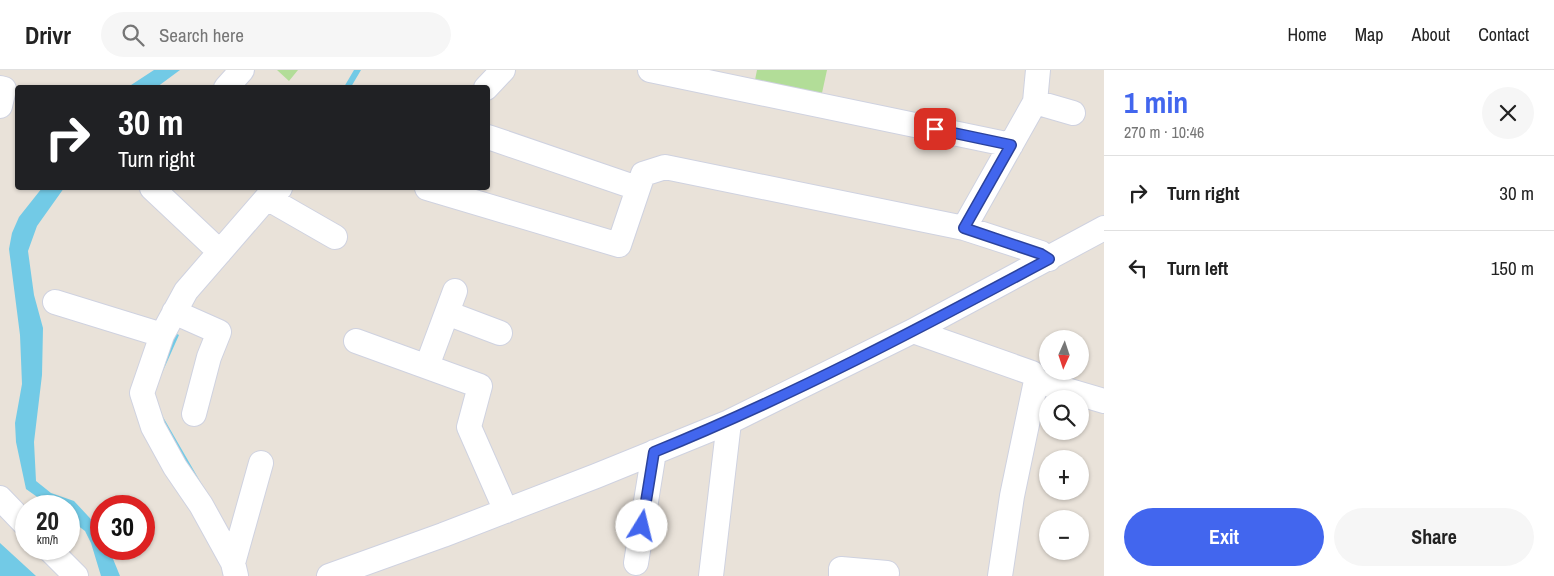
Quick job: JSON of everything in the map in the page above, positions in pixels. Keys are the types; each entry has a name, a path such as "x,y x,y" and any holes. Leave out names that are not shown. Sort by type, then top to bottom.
{"street":[{"path":"229,85 242,70"},
{"path":"489,85 503,70"},
{"path":"650,70 1011,145"},
{"path":"964,228 1034,102 1038,70"},
{"path":"0,88 4,89 0,106"},
{"path":"1034,102 1072,113"},
{"path":"490,138 637,188"},
{"path":"434,190 619,246 643,174 665,167 964,228 1041,254 1049,259"},
{"path":"154,190 220,252"},
{"path":"235,570 201,505 175,467 153,427 142,393 162,335 186,291 274,193 336,237"},
{"path":"329,576 506,511 728,422 913,332 1104,228"},
{"path":"427,366 455,291"},
{"path":"55,302 162,335"},
{"path":"174,312 219,332 209,357 194,414"},
{"path":"447,313 500,333"},
{"path":"913,332 1032,374 1036,381 1012,496 1000,576"},
{"path":"356,341 480,386 469,427 506,511"},
{"path":"1036,381 1104,401"},
{"path":"711,576 728,422"},
{"path":"636,563 654,452"},
{"path":"235,570 261,463"},
{"path":"0,498 15,514"},
{"path":"61,560 76,576"},
{"path":"841,576 842,570 887,573"}],"green space":[{"path":"277,70 298,70 289,81"},
{"path":"757,70 827,70 822,93 755,80"}],"water":[{"path":"154,70 180,70 160,85 131,85"},
{"path":"354,70 361,70 352,85 345,85"},
{"path":"40,190 63,190 37,226 28,251 34,295 43,328 42,375 34,442 36,481 51,493 57,495 34,495 26,489 16,442 15,423 22,384 20,335 9,249 12,233 19,217"},
{"path":"175,333 179,335 154,391 163,417 223,521 218,522 160,420 149,389"},
{"path":"80,507 90,518 90,541 85,531 80,527"},
{"path":"0,543 15,557 15,560 19,560 36,576 0,576"},
{"path":"96,560 113,560 120,576 101,576"}],"route":[{"path":"642,526 654,452 728,422 821,377 913,332 1049,259 1041,254 964,228 1011,145 935,129"}]}
